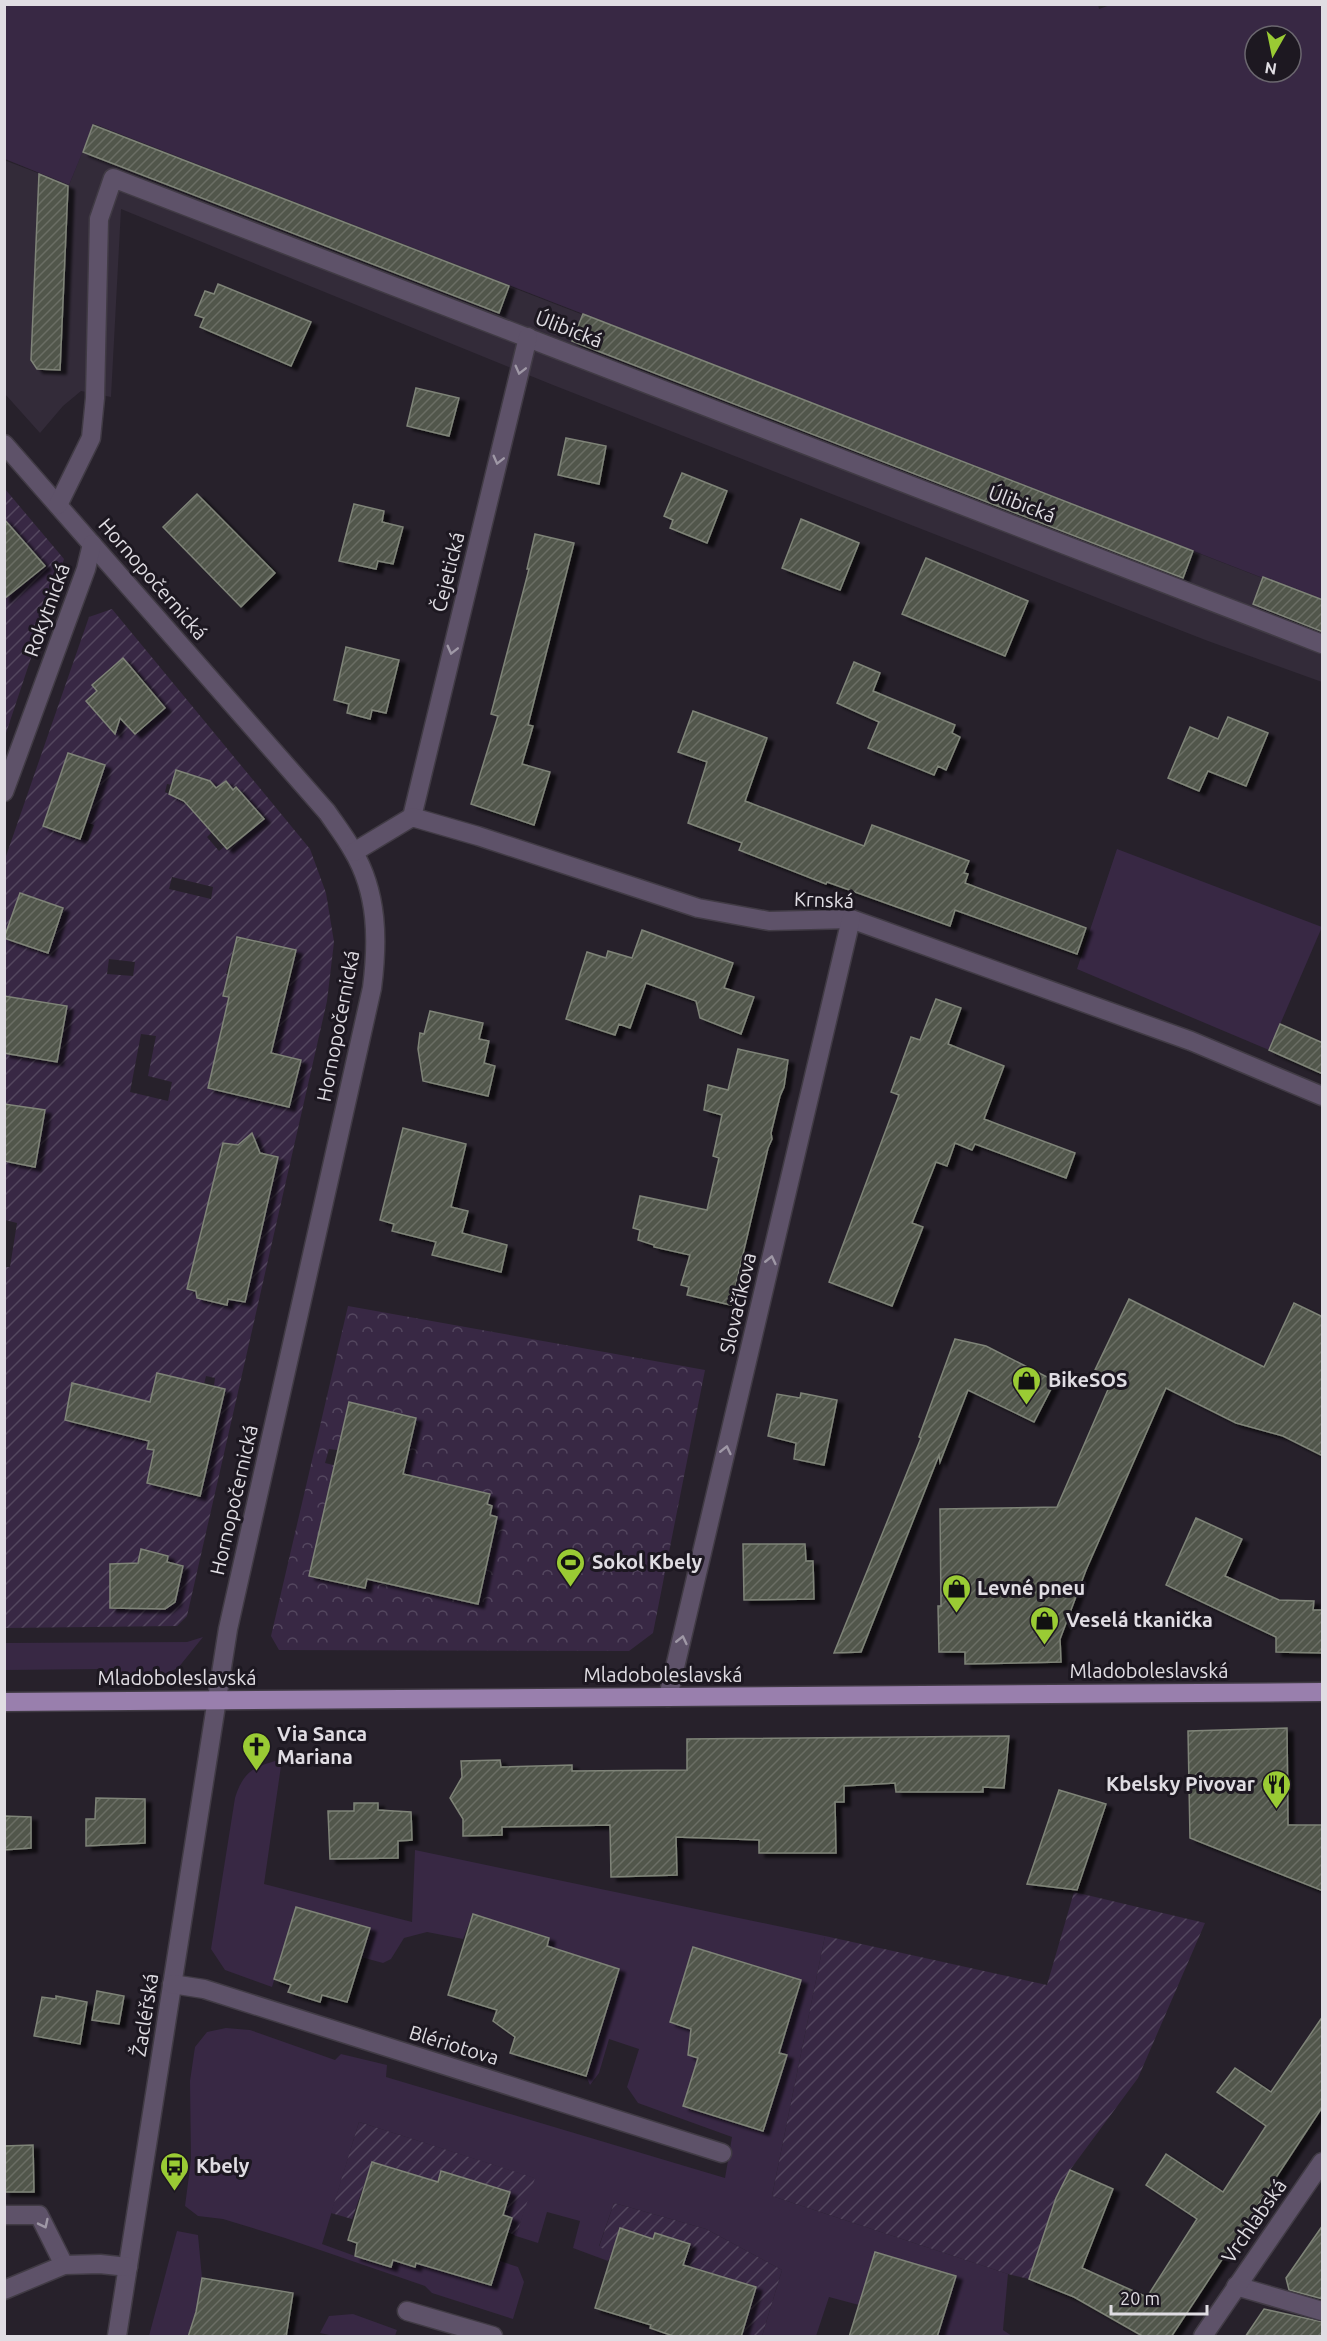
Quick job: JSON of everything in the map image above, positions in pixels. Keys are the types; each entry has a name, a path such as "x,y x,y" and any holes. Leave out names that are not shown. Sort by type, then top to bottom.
{"main road":[{"name":"Mladoboleslavská","path":"4,1702 1323,1692"}],"street":[{"name":"Úlibická","path":"58,505 91,438 95,398 99,219 113,178 1323,644"},
{"name":"Čejetická","path":"412,817 528,337"},
{"name":"Hornopočernická","path":"4,444 327,813 354,852 370,893 376,928 372,988 228,1629 217,1700"},
{"name":"Rokytnická","path":"4,792 86,569 92,544"},
{"path":"354,852 412,817"},
{"name":"Krnská","path":"412,817 698,908 769,921 851,919 1191,1041 1323,1096"},
{"name":"Slovačíkova","path":"668,1697 851,919"},
{"name":"Žacléřská","path":"117,2337 217,1700"},
{"name":"Blériotova","path":"172,1984 204,1989 722,2153"},
{"name":"Vrchlabská","path":"1203,2337 1323,2162"},
{"path":"4,2215 39,2215 64,2265"},
{"path":"4,2290 64,2265 128,2266"},
{"path":"1236,2286 1323,2311"},
{"path":"407,2311 493,2337"}],"shaded area":[{"path":"93,125 1322,601 1322,682 1208,641 553,385 121,209 111,397 81,391 63,406 40,433 5,394 4,160 69,185"}],"green space":[{"path":"1098,4 1099,9 1113,4 1322,5 1322,601 94,124 69,185 5,159 5,5"},
{"path":"5,489 64,559 5,736 5,586 12,593 44,566 14,531 5,539"},
{"path":"112,609 310,849 326,893 334,942 327,1001 187,1616 177,1626 5,1628 4,1267 10,1267 17,1223 5,1220 5,1161 35,1166 45,1111 5,1104 5,1053 56,1062 67,1007 5,996 5,938 48,953 63,908 20,893 5,937 5,859 89,617","holes":["123,658 165,708 135,734 121,719 110,728 86,702 97,691 92,685","68,753 104,765 87,820 88,823 94,825 88,841 43,826","176,770 192,775 175,797 165,792 167,784 172,785","211,783 217,788 233,790 237,787 263,819 234,844 231,841 219,851 207,837 212,832 199,818 207,811","172,877 213,887 211,899 169,889","237,937 269,942 293,969 288,991 245,1001 223,996 228,974 226,974","109,959 135,962 133,976 107,974","141,1034 156,1036 148,1076 172,1082 168,1101 130,1092","219,1041 301,1060 289,1107 208,1088","253,1141 257,1145 258,1152 276,1156 276,1158 220,1156 219,1149 224,1144 238,1148","203,1221 242,1230 258,1244 245,1302 228,1299 226,1305 197,1298 196,1291 187,1289","206,1376 215,1378 200,1496 147,1483 154,1450 147,1449 149,1441 65,1420 72,1383 150,1402 204,1384","141,1550 168,1556 167,1561 183,1566 174,1602 168,1606 152,1609 110,1608 110,1564 138,1563"]},
{"path":"1117,849 1322,927 1269,1050 1077,969"},
{"path":"348,1306 705,1370 653,1633 629,1651 279,1650 271,1636","holes":["349,1402 416,1418 408,1451 389,1471 490,1494 487,1504 492,1506 490,1515 497,1518 478,1603 367,1579 364,1588 309,1576 331,1480 338,1481 341,1467 325,1463 329,1449 345,1451 341,1436"]},
{"path":"203,1637 178,1668 164,1674 104,1676 102,1669 5,1670 5,1643 187,1642"},
{"path":"282,1759 264,1884 412,1922 415,1850 825,1936 772,2196 1008,2274 1003,2330 1012,2336 937,2336 955,2276 875,2252 859,2305 829,2297 816,2336 762,2336 782,2270 706,2229 614,2203 599,2246 613,2253 608,2261 573,2248 580,2221 547,2212 538,2243 516,2236 534,2178 359,2122 322,2244 355,2256 393,2260 415,2266 416,2263 491,2285 500,2261 518,2267 524,2282 513,2319 432,2293 425,2286 285,2238 223,2219 198,2216 185,2206 191,2160 190,2081 195,2047 207,2032 226,2028 250,2030 335,2060 341,2054 387,2065 386,2077 725,2178 732,2137 638,2103 627,2087 639,2049 609,2039 599,2073 590,2085 586,2076 619,1969 547,1946 549,1938 473,1914 463,1939 427,1932 404,1938 391,1959 383,1963 361,1957 370,1928 297,1907 272,1987 225,1970 211,1949 235,1798 238,1788 247,1775 258,1767","holes":["694,1947 801,1980 779,2053 786,2056 763,2131 683,2106 698,2058 687,2054 690,2054 695,2030 670,2022"]},
{"path":"1074,1892 1205,1923 1138,2078 1070,2170 1056,2198 1029,2279 772,2196 825,1936 1047,1985"},
{"path":"359,2122 535,2178 516,2236 508,2232 512,2218 503,2215 510,2192 442,2171 438,2182 372,2162 352,2219 331,2213"},
{"path":"614,2203 706,2229 782,2270 762,2336 741,2336 756,2287 683,2265 690,2244 655,2233 653,2239 620,2229 613,2253 599,2247"},
{"path":"177,2231 198,2235 202,2278 196,2312 188,2336 149,2336"},
{"path":"353,2314 397,2330 395,2336 334,2336 320,2333 329,2316"}],"building":[{"path":"93,125 509,286 499,313 83,152"},
{"path":"39,174 68,186 60,370 37,369 31,360"},
{"path":"218,284 311,322 291,366 200,327 204,318 195,315 205,291 214,294"},
{"path":"583,314 1193,551 1183,578 572,341"},
{"path":"416,388 459,398 449,436 407,426"},
{"path":"566,438 606,446 599,484 558,475"},
{"path":"682,473 727,491 707,543 670,528 673,520 664,516"},
{"path":"197,494 275,573 241,607 163,527"},
{"path":"354,504 384,511 382,522 403,527 393,564 378,561 376,569 339,561"},
{"path":"4,519 45,566 4,599"},
{"path":"801,519 859,543 840,590 782,568"},
{"path":"535,534 574,543 528,725 533,726 522,764 550,772 534,825 471,804 498,716 491,714 529,569 527,569"},
{"path":"926,558 1028,601 1005,656 902,614"},
{"path":"1263,577 1323,600 1323,632 1253,604"},
{"path":"346,647 399,660 386,713 372,710 370,719 347,713 349,704 334,700"},
{"path":"123,658 165,708 135,734 120,718 115,734 86,701 97,691 92,685"},
{"path":"854,662 880,673 873,691 955,725 952,733 960,737 946,770 938,766 934,775 868,748 879,722 837,703"},
{"path":"693,711 767,738 745,801 864,846 872,825 969,861 964,873 968,874 965,883 1086,928 1077,954 955,910 950,926 827,882 826,884 739,850 742,843 688,823 707,762 678,752"},
{"path":"1228,717 1268,733 1246,786 1208,771 1199,791 1168,778 1190,727 1218,739"},
{"path":"68,753 105,765 80,839 43,826"},
{"path":"176,770 210,781 216,788 226,781 233,790 236,787 264,819 227,849 184,801 169,794"},
{"path":"20,893 63,908 48,953 4,938"},
{"path":"642,930 733,963 724,988 754,997 741,1034 700,1018 696,1001 646,983 630,1028 619,1024 615,1035 566,1019 587,952 606,958 608,951 632,958"},
{"path":"237,937 296,950 271,1053 301,1060 289,1107 208,1088 229,997 223,996"},
{"path":"4,996 67,1006 57,1062 4,1053"},
{"path":"936,999 961,1008 948,1044 1004,1066 984,1119 1075,1153 1066,1178 975,1144 972,1150 955,1143 947,1166 936,1162 912,1223 923,1227 892,1306 829,1282 899,1095 891,1092 911,1037 920,1040"},
{"path":"430,1011 483,1023 479,1039 489,1041 484,1063 495,1066 488,1096 423,1081 418,1049 420,1033 424,1034"},
{"path":"1280,1024 1323,1043 1323,1074 1269,1050"},
{"path":"738,1049 788,1060 784,1087 771,1133 772,1139 731,1305 687,1295 689,1287 681,1285 690,1255 654,1247 654,1245 638,1240 640,1230 633,1228 640,1196 707,1210 719,1158 713,1156 722,1115 704,1110 708,1085 728,1090"},
{"path":"4,1104 45,1110 35,1167 4,1161"},
{"path":"403,1128 466,1144 451,1207 468,1211 462,1233 507,1245 501,1272 432,1255 436,1242 392,1231 394,1224 380,1220"},
{"path":"252,1133 260,1153 278,1157 245,1302 228,1299 227,1305 197,1298 196,1291 187,1289 223,1143 238,1145"},
{"path":"1129,1299 1264,1367 1294,1303 1323,1317 1323,1456 1283,1436 1236,1423 1166,1388 1086,1570 1060,1639 1061,1662 965,1664 965,1652 939,1652 940,1509 1057,1507 1113,1378 1095,1370"},
{"path":"955,1339 986,1346 1055,1381 1034,1422 968,1390 940,1462 939,1455 861,1652 834,1653 921,1438 919,1437"},
{"path":"157,1373 225,1389 200,1496 147,1483 154,1450 147,1449 149,1441 65,1420 72,1383 150,1402"},
{"path":"801,1393 837,1400 824,1465 794,1459 796,1443 768,1436 777,1394 800,1398"},
{"path":"349,1402 416,1418 403,1474 490,1494 487,1504 492,1506 490,1515 497,1517 478,1604 367,1579 365,1588 309,1576"},
{"path":"1196,1518 1242,1539 1225,1576 1279,1600 1314,1601 1313,1610 1323,1610 1323,1653 1276,1652 1276,1637 1166,1585"},
{"path":"743,1544 805,1544 806,1561 813,1561 814,1599 744,1600"},
{"path":"141,1549 168,1556 167,1562 183,1566 175,1602 165,1609 110,1608 110,1564 138,1563"},
{"path":"1287,1728 1288,1825 1323,1825 1323,1891 1190,1838 1188,1731"},
{"path":"1009,1736 1004,1788 983,1787 983,1792 896,1792 895,1783 844,1786 844,1802 835,1802 836,1853 759,1853 759,1840 676,1837 677,1875 611,1877 610,1825 502,1827 502,1835 463,1836 463,1819 450,1798 462,1777 461,1761 500,1760 501,1767 572,1765 572,1771 687,1770 687,1739"},
{"path":"1059,1790 1106,1804 1077,1890 1027,1884"},
{"path":"96,1798 145,1799 145,1843 86,1846 86,1819 95,1819"},
{"path":"354,1803 378,1803 378,1810 411,1812 412,1840 398,1841 398,1858 330,1859 328,1811 354,1811"},
{"path":"4,1816 31,1817 31,1848 4,1850"},
{"path":"296,1907 370,1928 347,2002 322,1995 320,2002 288,1992 291,1985 274,1979"},
{"path":"473,1914 549,1938 547,1946 619,1969 586,2076 510,2053 515,2037 493,2021 497,2010 448,1995"},
{"path":"693,1947 801,1980 779,2053 787,2055 763,2131 683,2106 698,2058 688,2055 691,2029 670,2022"},
{"path":"97,1991 124,1996 119,2024 92,2020"},
{"path":"56,1996 87,2002 80,2044 34,2036 42,1997 56,1999"},
{"path":"1323,2016 1323,2106 1171,2337 1144,2337 1074,2297 1029,2279 1056,2198 1070,2170 1113,2189 1082,2268 1147,2297 1197,2219 1146,2185 1166,2154 1223,2192 1266,2126 1217,2092 1235,2068 1271,2092"},
{"path":"33,2145 34,2192 4,2192 4,2146"},
{"path":"372,2162 438,2182 441,2171 510,2192 503,2215 512,2218 491,2285 416,2263 415,2267 393,2260 391,2267 355,2256 357,2243 348,2240"},
{"path":"1323,2225 1323,2299 1289,2290 1286,2278"},
{"path":"620,2228 653,2239 655,2233 690,2244 683,2265 756,2287 741,2337 676,2337 650,2328 651,2325 595,2308"},
{"path":"875,2252 956,2276 937,2337 849,2337"},
{"path":"202,2278 293,2293 286,2337 188,2337 196,2312"},
{"path":"1264,2309 1323,2322 1323,2337 1245,2337"}],"place":[{"name":"BikeSOS","path":"1027,1406"},
{"name":"Sokol Kbely","path":"571,1588"},
{"name":"Levné pneu","path":"956,1614"},
{"name":"Veselá tkanička","path":"1045,1646"},
{"name":"Via Sanca Mariana","path":"256,1772"},
{"name":"Kbelsky Pivovar","path":"1276,1810"},
{"name":"Kbely","path":"175,2192"}]}
